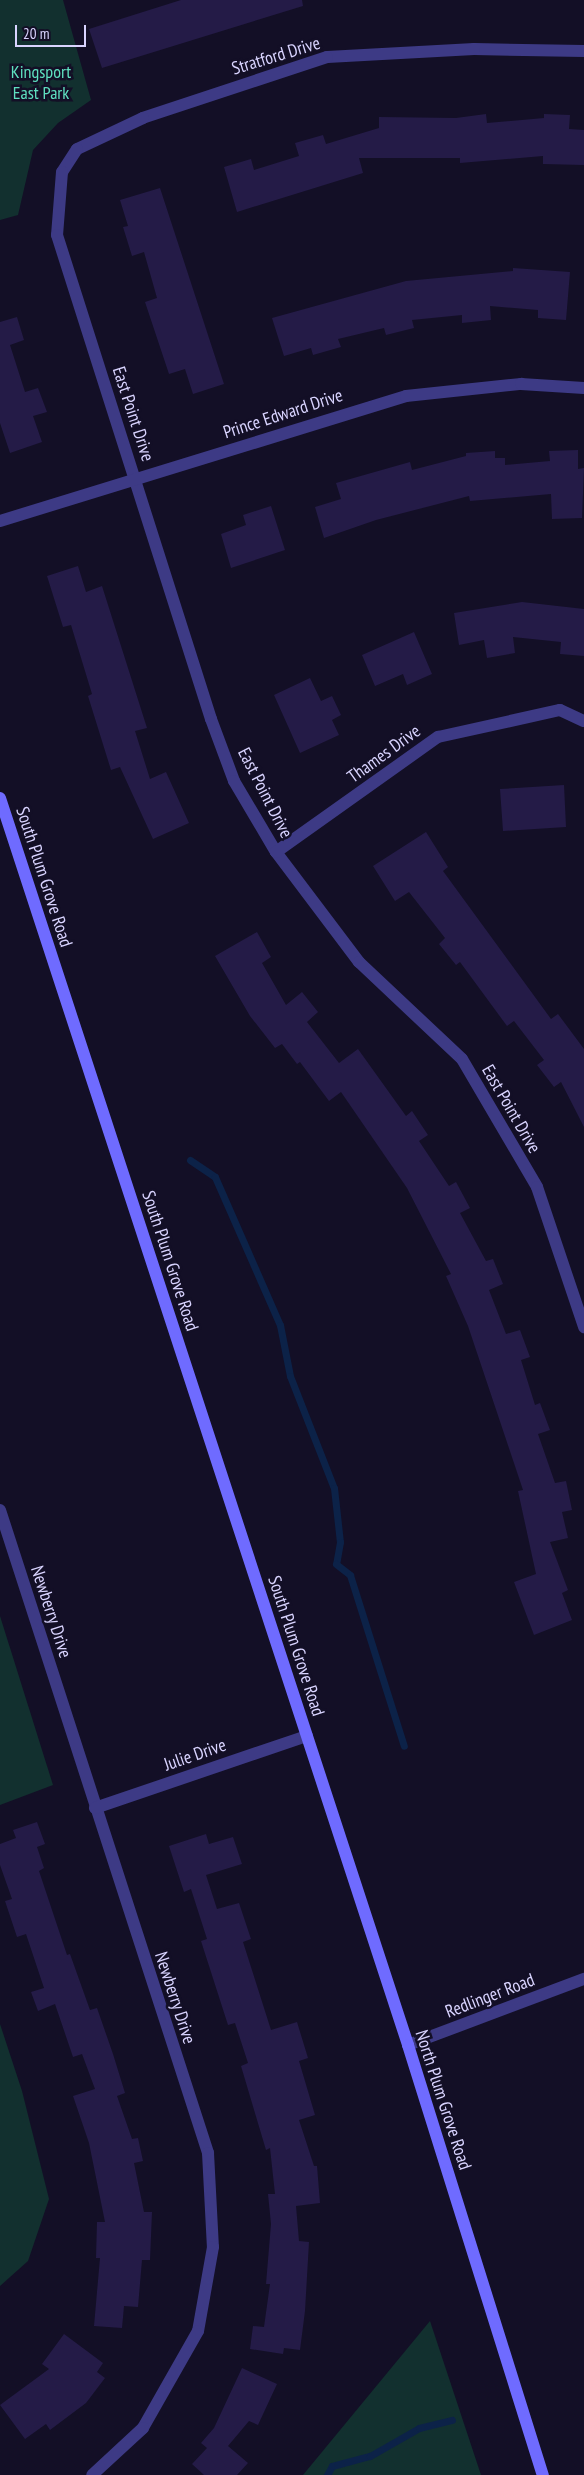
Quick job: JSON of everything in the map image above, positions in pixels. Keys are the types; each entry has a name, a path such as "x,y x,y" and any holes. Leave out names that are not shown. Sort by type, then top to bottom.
{"street":[{"name":"Stratford Drive","path":"62,172 77,150 143,118 327,57 474,49 584,51"},
{"name":"East Point Drive","path":"62,172 57,234 211,719 234,781 276,852 359,962 462,1059 537,1187 584,1327"},
{"name":"Prince Edward Drive","path":"0,521 406,396 521,384 584,388"},
{"name":"Thames Drive","path":"276,852 438,737 560,710 584,721"},
{"name":"South Plum Grove Road","path":"0,798 307,1736"},
{"name":"Newberry Drive","path":"0,1510 208,2153 213,2246 198,2330 143,2428 92,2475"},
{"name":"Julie Drive","path":"95,1808 307,1736"},
{"name":"North Plum Grove Road","path":"307,1736 408,2046 543,2475"},
{"name":"Redlinger Road","path":"408,2046 584,1979"}],"green space":[{"name":"Kingsport East Park","path":"0,0 63,0 91,100 58,123 33,150 18,215 0,220"},
{"path":"0,1616 53,1785 0,1805"},
{"path":"0,2024 22,2091 49,2199 28,2261 0,2286"},
{"path":"430,2321 481,2475 303,2475"}],"building":[{"path":"181,0 302,0 303,6 102,68 89,29"},
{"path":"486,114 487,123 544,118 544,114 570,115 569,129 584,130 584,165 543,164 543,156 460,163 460,158 359,158 363,173 237,212 224,167 251,159 254,170 299,156 295,143 323,135 326,144 379,128 379,117 456,118"},
{"path":"160,188 224,384 193,394 185,369 169,374 145,302 157,298 144,252 132,256 123,227 128,226 120,200"},
{"path":"513,268 570,272 566,320 538,318 538,310 490,306 491,320 462,323 462,315 412,320 414,328 386,335 384,328 338,339 341,347 313,355 311,348 284,356 272,318 406,281 513,271"},
{"path":"17,317 24,340 10,345 25,392 38,388 47,412 33,416 42,442 10,453 0,423 0,322"},
{"path":"578,450 578,469 584,468 582,518 552,519 551,494 470,501 469,496 376,520 324,538 315,507 341,499 336,483 410,462 412,470 466,456 466,453 495,451 495,458 505,458 505,465 550,461 549,451"},
{"path":"271,506 285,550 231,568 221,534 246,525 243,515"},
{"path":"78,566 86,592 102,586 147,728 135,731 150,779 166,772 189,823 153,839 120,767 111,770 88,696 92,694 71,625 63,627 47,576"},
{"path":"522,602 584,609 584,656 560,654 561,642 513,637 515,653 487,658 484,640 459,645 454,613"},
{"path":"414,632 432,674 407,685 403,674 375,686 362,655"},
{"path":"310,678 321,701 332,696 341,715 332,720 339,735 300,753 274,695"},
{"path":"564,785 566,827 503,831 500,789"},
{"path":"426,832 448,867 443,871 551,1019 558,1014 584,1049 584,1127 561,1082 554,1087 537,1065 544,1060 514,1021 507,1026 460,962 456,965 439,944 445,938 409,892 395,901 373,866"},
{"path":"257,932 271,957 262,963 286,1005 302,992 318,1012 307,1022 339,1063 358,1049 406,1116 412,1111 428,1135 419,1141 449,1186 456,1182 470,1208 460,1213 486,1261 493,1259 503,1284 489,1290 506,1334 520,1330 530,1357 521,1360 535,1405 540,1403 550,1430 538,1434 555,1483 566,1481 572,1510 562,1512 568,1538 550,1542 568,1590 562,1593 572,1620 534,1635 514,1582 536,1574 518,1491 523,1490 468,1326 446,1276 451,1274 407,1188 341,1092 329,1101 300,1062 297,1064 282,1044 275,1048 250,1016 215,956"},
{"path":"37,1822 45,1844 37,1847 44,1868 39,1871 67,1955 70,1954 90,2010 97,2008 113,2054 125,2093 117,2096 132,2139 138,2138 143,2161 134,2163 144,2212 152,2212 150,2260 142,2260 138,2307 124,2306 122,2328 94,2326 100,2258 96,2258 97,2222 105,2222 89,2143 73,2096 95,2089 82,2054 73,2057 55,2004 38,2011 31,1992 44,1988 26,1934 17,1937 5,1901 12,1899 0,1865 0,1844 16,1838 13,1830"},
{"path":"206,1834 209,1844 233,1837 242,1864 206,1875 217,1909 239,1903 251,1939 243,1942 271,2030 297,2022 308,2058 299,2061 315,2115 299,2120 314,2166 317,2166 320,2203 296,2206 299,2241 309,2242 305,2311 300,2350 284,2348 283,2354 250,2349 253,2326 264,2327 270,2284 266,2284 271,2224 268,2194 275,2194 270,2148 266,2150 241,2066 248,2063 235,2023 228,2025 201,1941 207,1939 191,1889 184,1892 169,1846"},
{"path":"64,2334 103,2363 97,2372 105,2378 86,2403 50,2430 46,2424 25,2439 0,2405 49,2369 42,2364"},
{"path":"242,2368 277,2384 258,2425 249,2421 228,2446 248,2463 237,2475 204,2475 192,2464 207,2448 201,2443 214,2428"}],"waterway":[{"path":"190,1160 215,1177 280,1325 290,1376 334,1488 340,1542 336,1564 350,1575 404,1746"},
{"path":"327,2475 332,2466 370,2456 419,2428 452,2420"}]}
